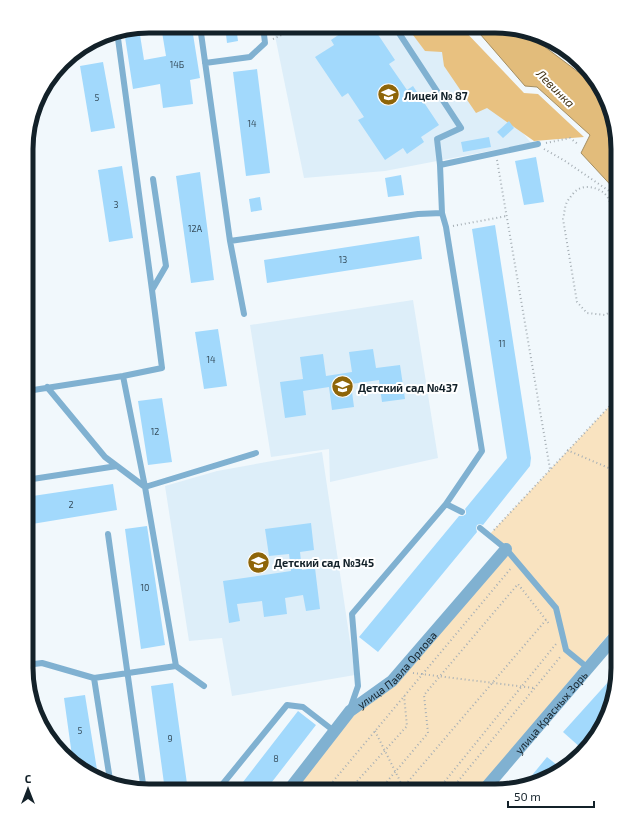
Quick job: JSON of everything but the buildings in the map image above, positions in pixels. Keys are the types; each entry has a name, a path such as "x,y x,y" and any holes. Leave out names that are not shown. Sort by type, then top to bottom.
{"street":[{"name":"улица Павла Орлова","path":"293,784 350,711 392,681 506,549"},
{"name":"улица Красных Зорь","path":"489,784 611,641"}],"lane":[{"path":"201,33 230,241 244,314"},
{"path":"205,63 250,57 265,43 264,33"},
{"path":"350,711 358,686 352,614 446,504 482,451 446,227 442,213 440,165 437,139 461,128 400,33"},
{"path":"33,390 123,376 162,368 118,37"},
{"path":"440,165 538,144"},
{"path":"152,290 166,266 154,179"},
{"path":"230,241 418,214 442,213"},
{"path":"123,376 145,487 176,666"},
{"path":"47,387 105,456 145,487"},
{"path":"145,487 256,453"},
{"path":"33,479 117,466"},
{"path":"446,504 462,512"},
{"path":"480,528 506,549 556,608 566,650 588,668"},
{"path":"108,534 126,672 143,784"},
{"path":"33,665 42,663 94,678 126,672 176,666 204,686"},
{"path":"94,678 110,777"},
{"path":"223,784 287,705 303,707 334,731"}],"path":[{"path":"265,43 286,33"},
{"path":"538,144 570,138 579,145"},
{"path":"538,144 611,192"},
{"path":"496,154 550,469"},
{"path":"611,209 609,199 601,191 595,188 584,187 577,190 565,205 563,219 577,302 587,313 605,315 611,311"},
{"path":"446,227 507,216"},
{"path":"489,535 611,404"},
{"path":"567,450 611,469"},
{"path":"330,784 516,561"},
{"path":"385,784 428,733 424,695 518,584 552,626"},
{"path":"406,784 546,620"},
{"path":"443,784 556,645 554,639"},
{"path":"456,784 566,650"},
{"path":"400,671 535,688"},
{"path":"354,784 406,726 404,696"},
{"path":"374,731 401,784"}],"shaded area":[{"name":"Лицей № 87","path":"274,33 443,33 531,143 385,171 304,178"},
{"path":"412,33 467,33 524,93 538,94 584,137 534,141 487,108 476,113 444,66 442,52 425,51"},
{"name":"Детский сад №437","path":"413,300 438,458 330,482 329,449 271,457 250,325"},
{"path":"611,404 611,631 483,784 293,784 350,711 392,681 505,549 489,535"},
{"name":"Детский сад №345","path":"322,452 355,675 232,696 222,638 189,641 165,486 217,471"}],"water":[{"name":"Левинка","path":"479,33 510,34 533,39 543,43 545,47 588,79 596,91 607,119 611,149 611,185 581,153 590,135 537,87 525,86"}],"place":[{"name":"Лицей № 87","path":"389,95"},
{"name":"Детский сад №437","path":"343,387"},
{"name":"Детский сад №345","path":"258,562"}]}
